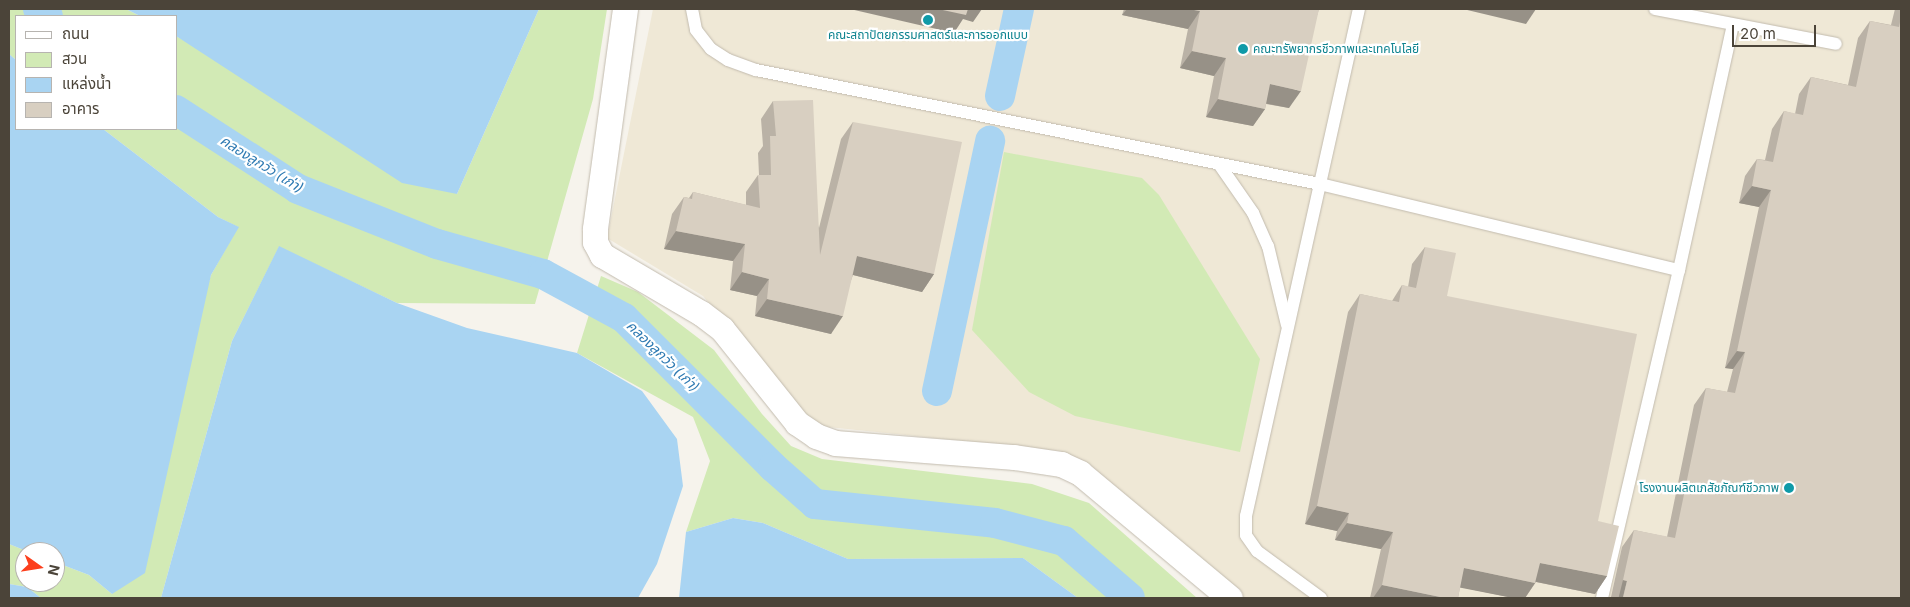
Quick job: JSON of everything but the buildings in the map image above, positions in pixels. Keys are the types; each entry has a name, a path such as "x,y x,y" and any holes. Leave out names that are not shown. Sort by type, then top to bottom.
{"street":[{"path":"625,9 595,229 595,242 602,255 702,313 722,330 797,423 816,436 835,443 1014,457 1061,464 1080,473 1230,598"}],"lane":[{"path":"692,9 696,30 711,50 728,60 756,70 1320,184 1679,270"},
{"path":"1321,598 1257,552 1246,535 1246,516 1359,9"},
{"path":"1655,9 1836,44"},
{"path":"1602,598 1679,270 1733,25"},
{"path":"1219,164 1253,213 1268,246 1288,328"}],"shaded area":[{"path":"653,9 1901,9 1901,598 1239,598 1060,451 809,425 703,296 607,238"}],"green space":[{"path":"9,9 126,9 138,15 15,15 15,59 9,54"},
{"path":"539,9 607,9 593,99 535,304 397,303 279,247 232,341 161,598 41,598 33,592 65,592 65,566 89,575 112,594 211,275 238,227 218,217 104,130 178,130 178,37 457,194"},
{"path":"1004,152 1142,178 1159,195 1260,359 1240,452 1075,416 1029,392 972,330"},
{"path":"601,276 638,292 714,350 762,414 791,446 822,459 1032,484 1089,503 1197,598 1078,598 1023,558 848,559 763,523 733,518 686,532 710,461 693,417 577,353"},
{"path":"9,544 15,546 15,585 9,584"}],"water":[{"path":"126,9 539,9 457,194 402,183 178,37 178,15 138,15"},
{"path":"9,54 15,59 15,130 104,130 218,217 239,227 211,275 145,573 112,594 89,575 65,566 65,542 15,542 15,546 9,544"},
{"path":"279,246 397,303 467,328 577,353 642,391 677,439 683,486 657,564 638,598 161,598 232,341"},
{"path":"733,518 763,523 848,559 1023,558 1078,598 679,598 686,532"},
{"path":"9,584 15,585 15,592 33,592 41,598 9,598"}],"waterway":[{"name":"คลองลูกวัว (เก่า)","path":"38,9 47,15"},
{"path":"1000,96 1019,9"},
{"name":"คลองลูกวัว (เก่า)","path":"178,111 298,189 437,244 543,274 624,318 773,467 815,504 995,523 1064,541 1130,598"},
{"path":"937,391 990,141"}],"place":[{"name":"คณะสถาปัตยกรรมศาสตร์และการออกแบบ","path":"928,20"},
{"name":"คณะทรัพยากรชีวภาพและเทคโนโลยี","path":"1243,49"},
{"name":"โรงงานผลิตเภสัชภัณฑ์ชีวภาพ","path":"1789,488"}]}
